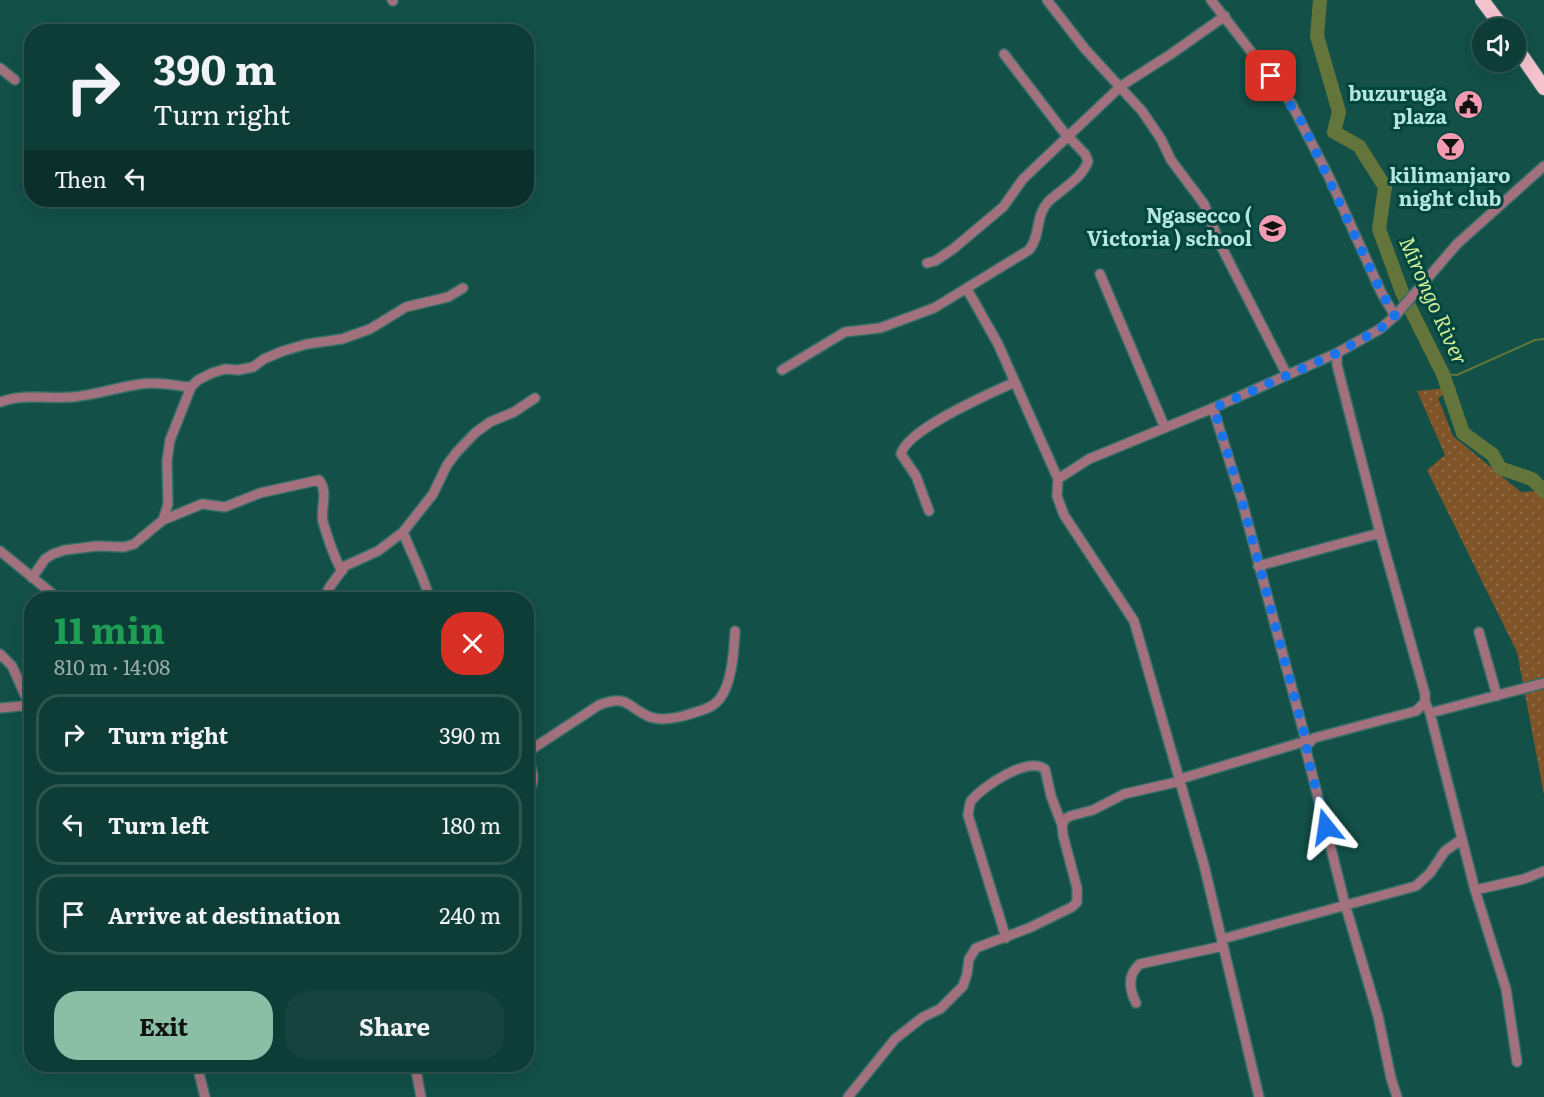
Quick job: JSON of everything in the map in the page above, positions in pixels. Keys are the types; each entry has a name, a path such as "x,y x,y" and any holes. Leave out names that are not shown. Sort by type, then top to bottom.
{"highway":[{"path":"1482,0 1496,18"},
{"path":"1526,62 1544,88"}],"street":[{"path":"1211,0 1291,103 1381,292 1399,312"},
{"path":"1051,1 1085,50 1148,118 1176,168 1204,204 1220,244 1287,375"},
{"path":"927,263 935,261 953,249 1002,207 1023,179 1120,86 1225,16"},
{"path":"782,370 845,332 880,328 933,308 1029,250 1034,244 1043,210 1083,171 1088,161 1085,154 1068,136 1004,54"},
{"path":"0,68 15,80"},
{"path":"1058,479 1089,459 1214,408 1337,353 1380,329 1399,312 1457,244 1544,166"},
{"path":"1101,274 1165,428"},
{"path":"163,520 168,504 167,461 170,440 191,387 198,380 225,369 238,370 253,367 264,358 307,344 342,339 370,329 406,307 448,297 463,288"},
{"path":"967,289 998,344 1058,479 1057,496 1064,515 1134,621 1181,780 1223,942 1259,1097"},
{"path":"1337,353 1337,365 1380,533 1425,694 1425,702 1430,713 1475,890 1506,989 1517,1062"},
{"path":"930,511 916,476 902,454 905,444 951,412 1015,381"},
{"path":"0,402 21,396 71,398 152,383 191,387"},
{"path":"327,592 345,566 378,551 403,532 433,494 447,465 482,427 499,417 514,412 535,398"},
{"path":"1214,408 1242,501 1307,743 1308,759 1345,904 1378,1016 1397,1097"},
{"path":"32,578 45,559 53,554 97,546 124,547 134,544 163,520 202,504 225,507 260,493 319,480 323,486 323,521 336,562 342,571"},
{"path":"403,532 428,592"},
{"path":"1258,566 1380,533"},
{"path":"0,551 50,592"},
{"path":"534,749 598,705 608,702 622,701 651,717 659,718 675,718 714,705 720,699 730,676 735,631"},
{"path":"1479,632 1497,696"},
{"path":"0,654 12,666 24,691"},
{"path":"1430,713 1544,683"},
{"path":"1062,825 1070,816 1094,810 1124,794 1181,780 1307,743 1314,738 1416,711 1425,702"},
{"path":"0,708 24,706"},
{"path":"848,1097 895,1039 923,1017 940,1009 963,986 969,959 976,948 1006,938 1072,907 1077,902 1077,888 1062,825 1045,769 1038,765 1008,773 971,801 968,815 1006,938"},
{"path":"1136,1003 1131,992 1130,981 1135,968 1140,963 1223,942 1345,904 1416,886 1430,873 1445,851 1462,839"},
{"path":"1475,890 1524,879 1544,871"},
{"path":"199,1072 205,1097"},
{"path":"416,1072 421,1097"}],"shaded area":[{"path":"1457,387 1438,398 1453,436 1521,492 1544,491 1544,795 1517,652 1427,470 1445,455 1417,391"}],"waterway":[{"name":"Mirongo River","path":"1320,0 1317,36 1339,112 1334,132 1359,146 1385,187 1379,229 1402,292 1443,374 1463,433 1493,455 1500,468 1532,479 1544,491"},
{"path":"1443,374 1457,375 1535,340 1544,339"}],"place":[{"name":"buzuruga plaza","path":"1468,105"},
{"name":"kilimanjaro night club","path":"1450,146"},
{"name":"Ngasecco ( Victoria ) school","path":"1273,228"}],"route":[{"path":"1271,76 1302,122 1381,292 1395,316 1380,329 1337,353 1214,408 1242,501 1307,744 1308,759 1326,827"}]}
